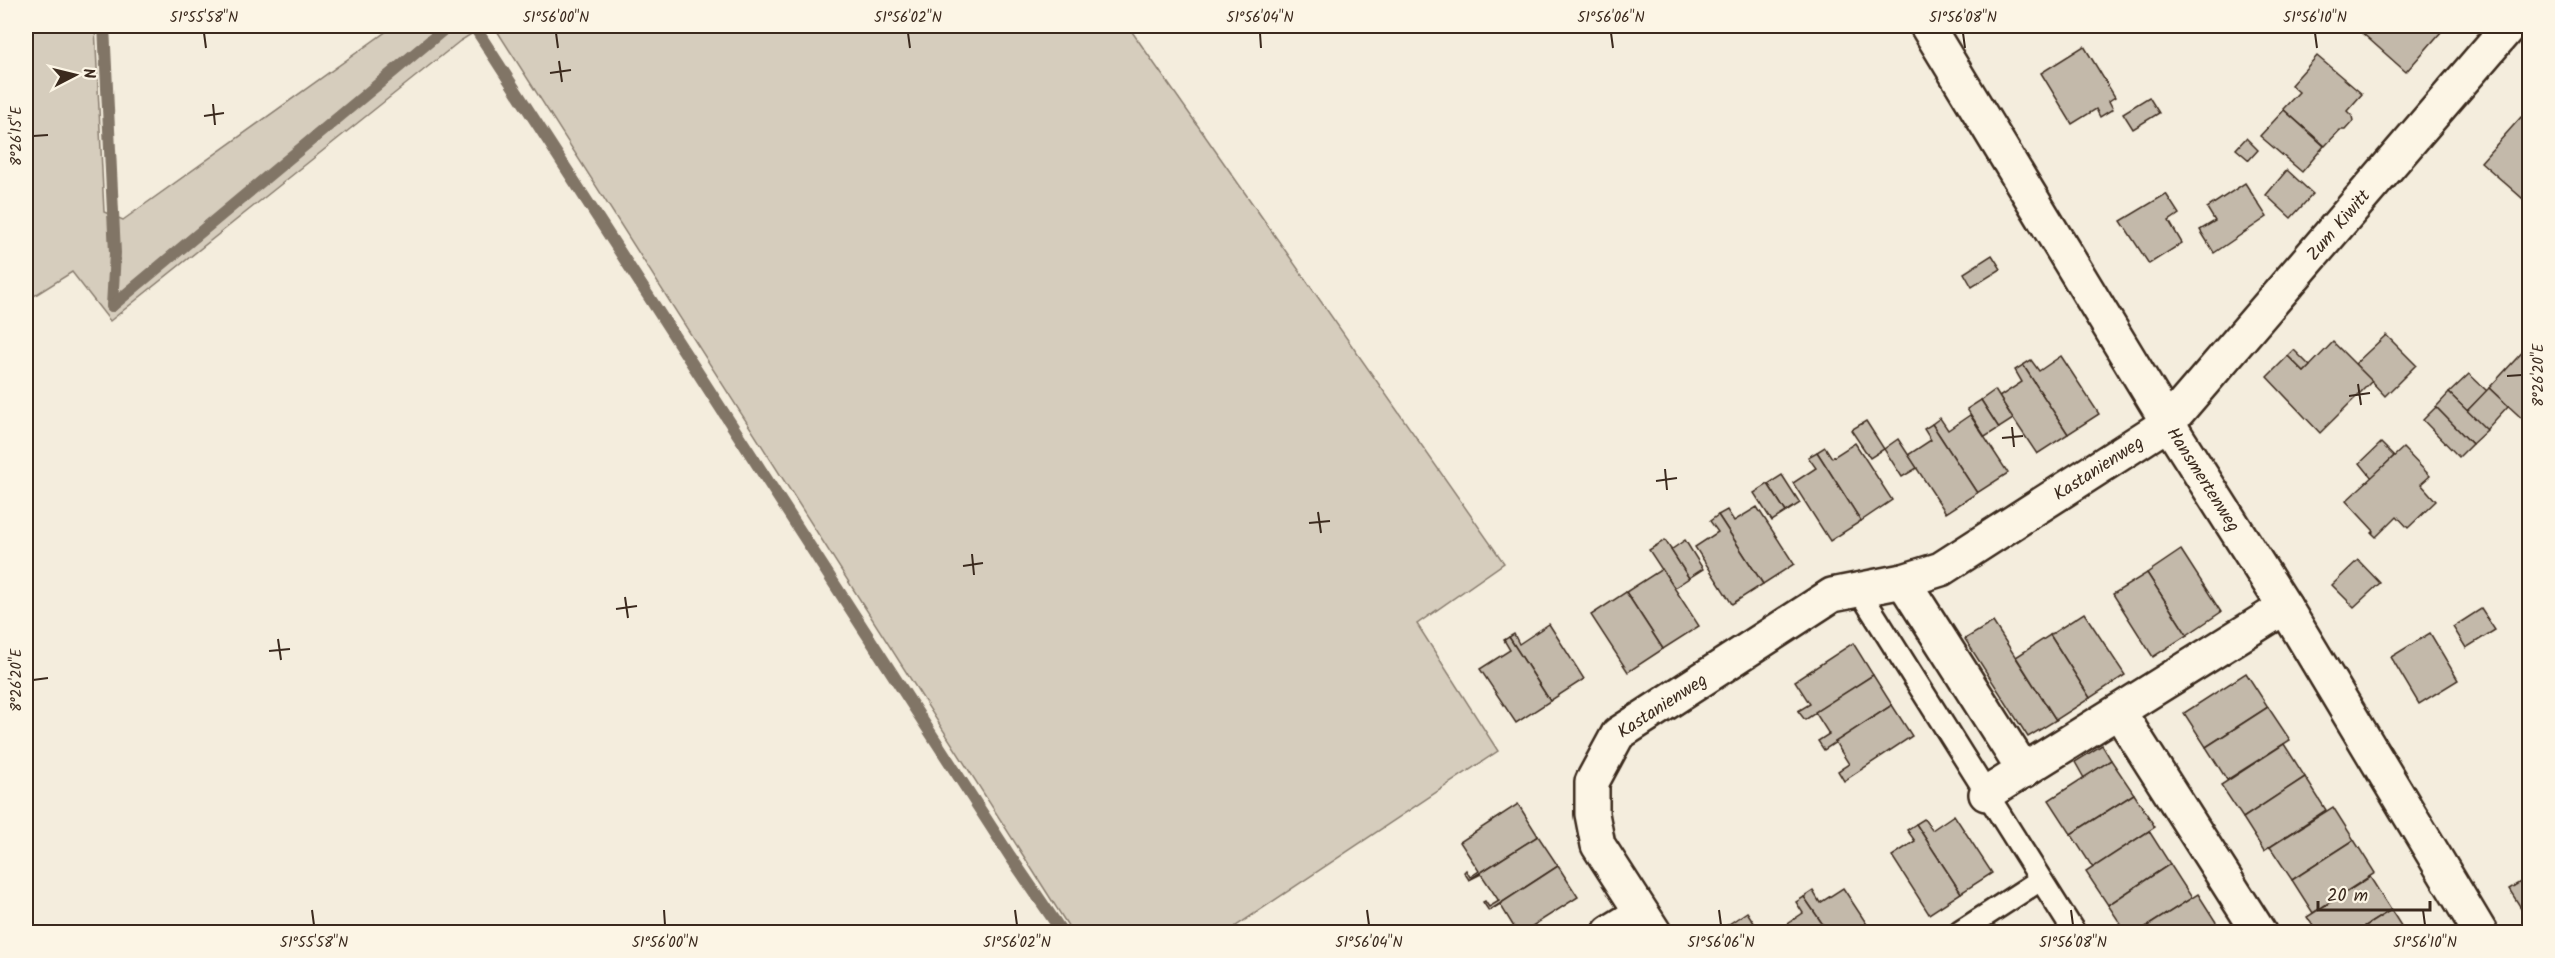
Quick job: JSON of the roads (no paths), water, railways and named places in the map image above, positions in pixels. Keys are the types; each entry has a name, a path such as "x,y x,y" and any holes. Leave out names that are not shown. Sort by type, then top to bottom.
{"street":[{"name":"Hansmertenweg","path":"1927,26 2168,423 2285,607 2480,933"},
{"name":"Zum Kiwitt","path":"2168,423 2509,26"},
{"name":"Kastanienweg","path":"1647,923 1598,845 1592,814 1593,782 1618,734 1832,595 1903,581 1941,569 2168,423"},
{"path":"1903,581 2024,771"},
{"path":"1986,794 2285,607"},
{"path":"2119,712 2259,933"},
{"path":"1610,933 1647,923"}],"lane":[{"path":"1858,589 2074,933"},
{"path":"1960,933 2040,880"}],"waterway":[{"path":"104,26 115,253 112,306"},
{"path":"112,306 448,26"},
{"path":"474,26 1010,856 1062,932"}]}
